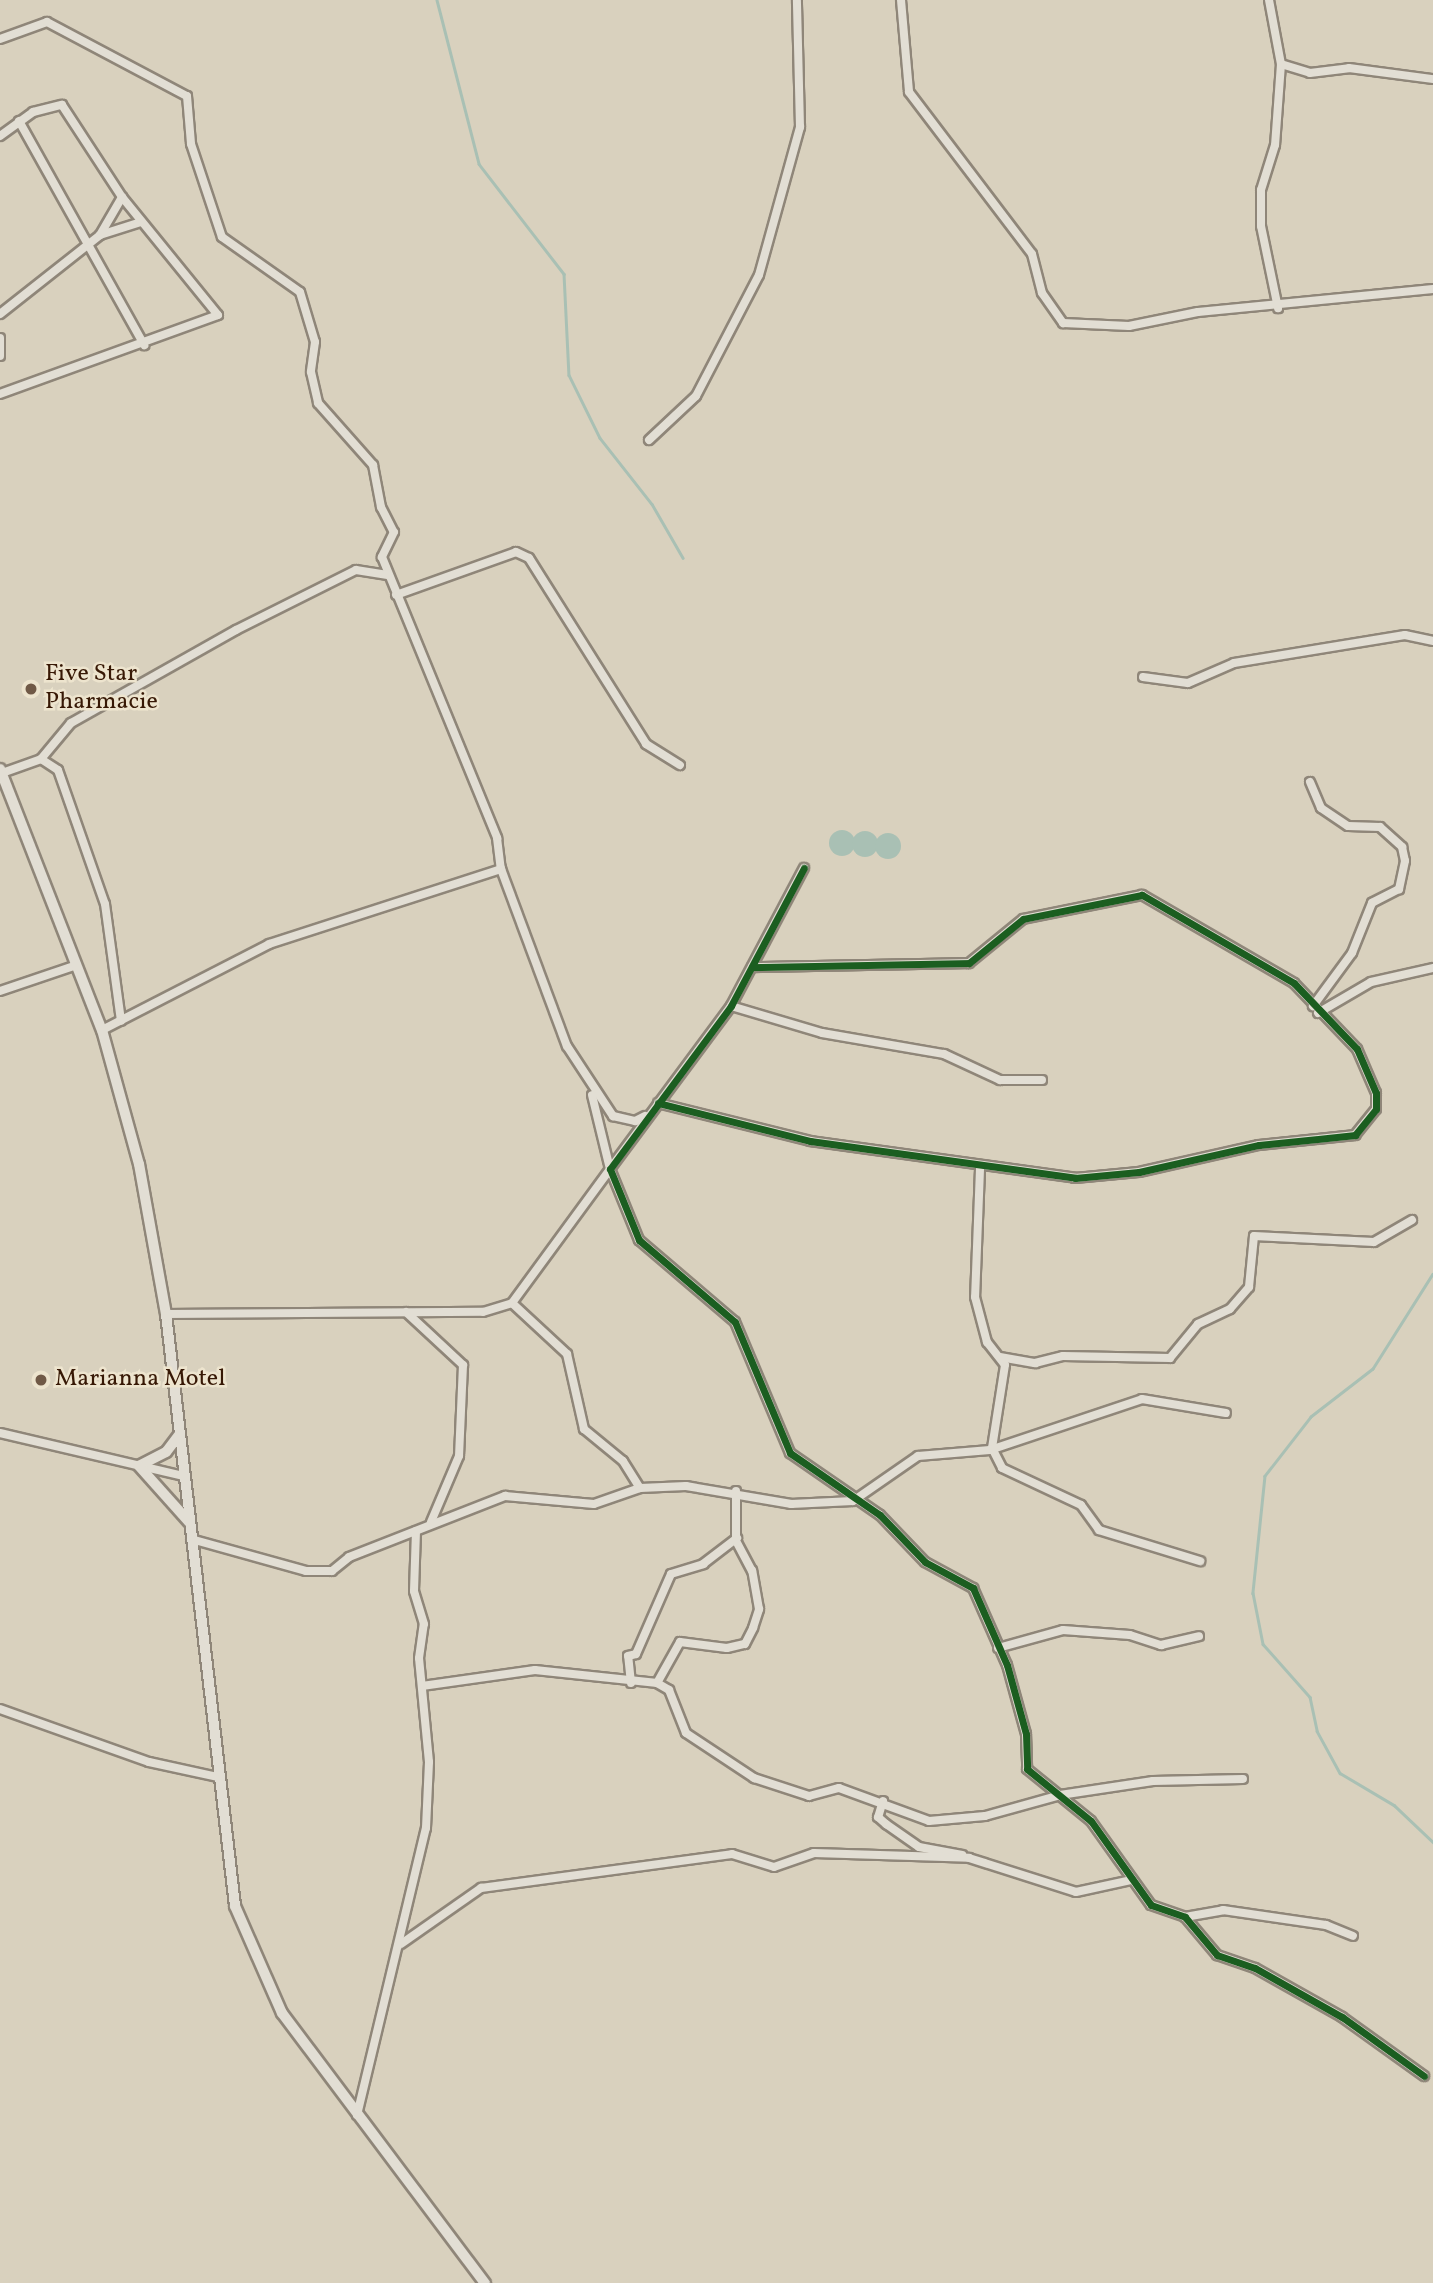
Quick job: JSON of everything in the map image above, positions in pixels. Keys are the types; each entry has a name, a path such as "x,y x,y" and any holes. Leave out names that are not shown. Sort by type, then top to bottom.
{"main road":[{"path":"1,771 74,966 102,1030 139,1164 166,1314 235,1906 253,1953 282,2013 356,2119 485,2283"}],"street":[{"path":"649,440 696,396 759,275 800,127 797,0"},
{"path":"901,0 909,92 1032,254 1042,293 1063,323 1115,327 1198,312 1278,308 1433,289"},
{"path":"1269,0 1281,64 1275,145 1261,190 1278,308"},
{"path":"0,39 47,22 187,96 194,157 222,237 304,297 315,342 312,386 327,419 373,465 381,507 394,532 382,554 388,575 497,838 501,869 567,1046 587,1082 613,1116 635,1121 650,1112"},
{"path":"1281,64 1310,72 1349,68 1433,79"},
{"path":"0,136 19,121 51,103 62,105 122,197 218,315 144,345 0,394"},
{"path":"19,121 144,345"},
{"path":"0,314 100,235 122,197"},
{"path":"100,235 141,222"},
{"path":"0,338 0,356"},
{"path":"396,595 516,552 529,558 646,744 680,765"},
{"path":"1,771 41,759 71,723 236,629 356,570 388,575"},
{"path":"1143,677 1188,683 1234,663 1405,635 1433,641"},
{"path":"41,759 58,770 105,904 121,1021"},
{"path":"1310,782 1321,808 1346,825 1380,827 1402,847 1405,861 1399,889 1372,903 1329,992 1315,1010"},
{"path":"166,1314 483,1312 512,1303 650,1112 731,1006 804,868"},
{"path":"102,1030 270,944 501,869"},
{"path":"658,1103 810,1141 980,1168 1075,1178 1126,1173 1259,1145 1364,1132 1376,1109 1372,1081 1351,1041 1315,1010 1286,976 1133,893 1060,916 1023,919 969,963 752,967"},
{"path":"0,990 74,966"},
{"path":"1315,1010 1371,982 1433,968"},
{"path":"731,1006 822,1033 944,1054 1000,1080 1042,1080"},
{"path":"587,1082 610,1169 639,1240 735,1322 785,1447 853,1501 880,1515 925,1562 973,1588 998,1648 1026,1734 1027,1769 1091,1821 1151,1905 1185,1917 1223,1910 1317,1923 1353,1936"},
{"path":"980,1168 975,1297 987,1342 1000,1357 1006,1376 992,1448 1002,1468 1081,1505 1099,1530 1200,1561"},
{"path":"1000,1357 1035,1363 1063,1356 1170,1358 1198,1324 1230,1309 1250,1287 1254,1236 1374,1242 1412,1220"},
{"path":"512,1303 567,1354 584,1429 623,1461 640,1488"},
{"path":"406,1312 463,1365 459,1456 431,1522"},
{"path":"191,1539 320,1571 416,1531 431,1522 505,1496 594,1504 640,1488 736,1491 791,1504 853,1501 918,1456 992,1448 1142,1399 1226,1413"},
{"path":"0,1433 184,1476"},
{"path":"139,1466 166,1452 179,1435"},
{"path":"139,1466 189,1522"},
{"path":"657,1683 680,1642 745,1644 758,1609 737,1538 736,1491"},
{"path":"356,2119 401,1944 426,1828 416,1531"},
{"path":"631,1683 628,1656 636,1654 671,1574 704,1564 737,1538"},
{"path":"998,1648 1063,1630 1129,1635 1161,1645 1199,1636"},
{"path":"422,1686 535,1670 631,1683 657,1683 669,1690 687,1733 754,1778 797,1795 839,1788 942,1821 985,1816 1060,1795 1171,1779 1243,1779"},
{"path":"0,1709 149,1762 218,1777"},
{"path":"883,1801 878,1817 919,1847 944,1847 969,1858 1076,1892 1131,1880"},
{"path":"401,1944 481,1888 732,1854 774,1867 814,1853 969,1858"},
{"path":"1185,1917 1217,1955 1255,1968 1342,2017 1424,2076"}],"shaded area":[{"path":"842,830 851,834 855,843 851,852 842,856 833,852 829,843 833,834"},
{"path":"865,831 874,835 878,844 874,853 865,857 856,853 852,844 856,835"},
{"path":"888,833 897,837 901,846 897,855 888,859 879,855 875,846 879,837"}],"waterway":[{"path":"437,0 479,164 564,274 569,375 600,438 652,504 683,558"},
{"path":"1433,1274 1373,1369 1311,1417 1265,1476 1253,1593 1263,1644 1310,1697 1317,1731 1340,1773 1394,1805 1433,1842"}],"cycle path":[{"path":"804,868 731,1006 610,1169 639,1240 735,1322 790,1453 880,1515 925,1562 973,1588 1007,1665 1026,1734 1027,1769 1091,1821 1151,1905 1185,1917 1217,1955 1255,1968 1342,2017 1424,2076"},
{"path":"658,1103 810,1141 1075,1178 1139,1172 1259,1145 1355,1135 1376,1109 1376,1093 1357,1049 1294,983 1142,895 1023,919 969,963 752,967"}],"place":[{"name":"Five Star Pharmacie","path":"31,689"},
{"name":"Marianna Motel","path":"41,1380"}]}
